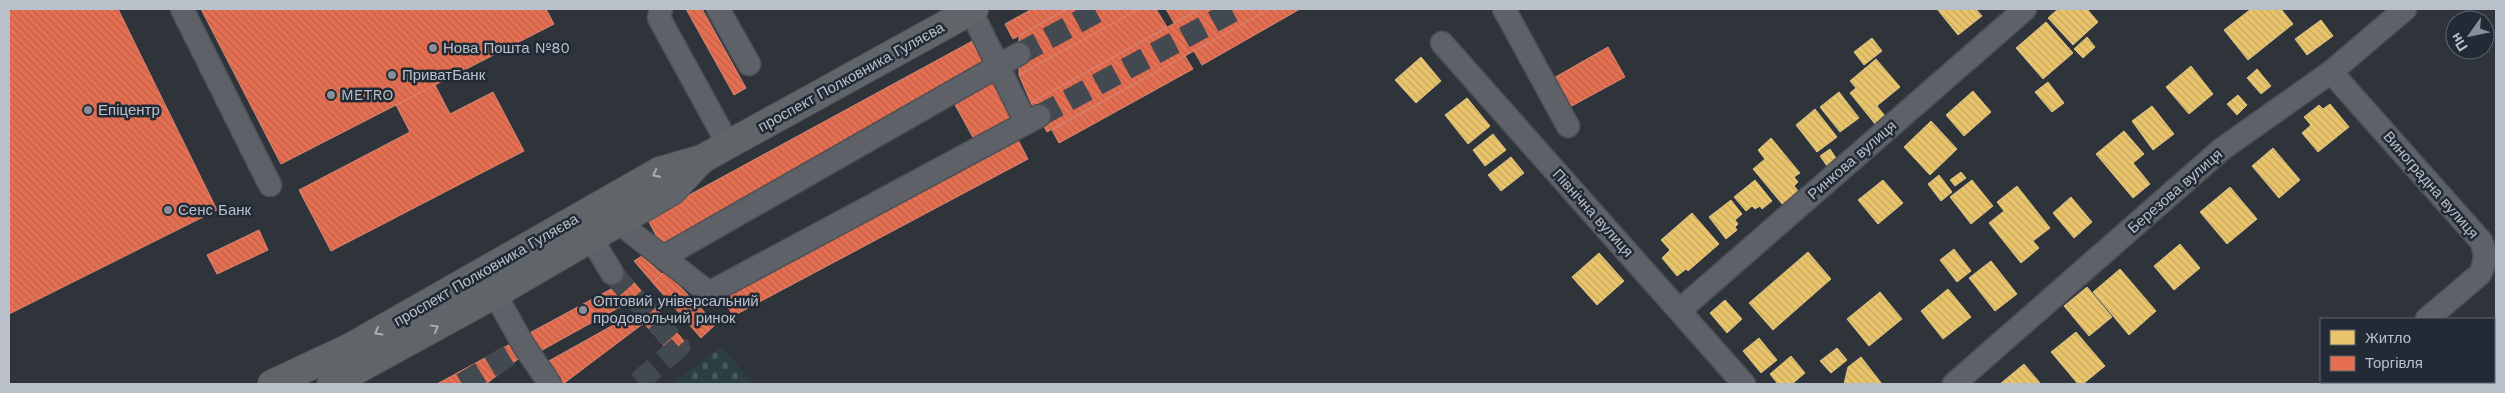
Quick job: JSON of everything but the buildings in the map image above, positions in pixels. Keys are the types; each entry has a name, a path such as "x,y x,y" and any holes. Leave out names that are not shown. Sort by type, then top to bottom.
{"main road":[{"name":"проспект Полковника Гуляєва","path":"272,384 351,347 660,171 702,159 972,10"},
{"name":"проспект Полковника Гуляєва","path":"331,384 495,294 672,191 702,159"}],"street":[{"path":"182,9 270,185"},
{"path":"661,9 659,18 728,144"},
{"path":"718,9 748,64"},
{"path":"1504,9 1568,126"},
{"name":"Ринкова вулиця","path":"1680,310 2025,9"},
{"name":"Березова вулиця","path":"1954,384 2222,149 2332,72 2406,9"},
{"path":"618,222 709,293 1032,120 997,66 972,10"},
{"name":"Північна вулиця","path":"1442,43 1744,384"},
{"path":"663,257 1019,54"},
{"name":"Виноградна вулиця","path":"2332,72 2481,241 2484,249 2484,267 2480,274 2428,318"},
{"path":"591,238 612,273"},
{"path":"495,294 521,348 550,384"}],"green space":[{"path":"721,347 754,384 672,384"}],"tunnel":[{"path":"1019,54 1102,9"},
{"path":"1039,116 1237,9"},
{"path":"612,273 679,347 636,384"},
{"path":"462,384 518,350"}],"place":[{"name":"Нова Пошта №80","path":"433,48"},
{"name":"ПриватБанк","path":"392,75"},
{"name":"METRO","path":"331,95"},
{"name":"Епіцентр","path":"88,110"},
{"name":"Сенс Банк","path":"168,210"},
{"name":"Оптовий універсальний продовольчий ринок","path":"583,310"}]}
